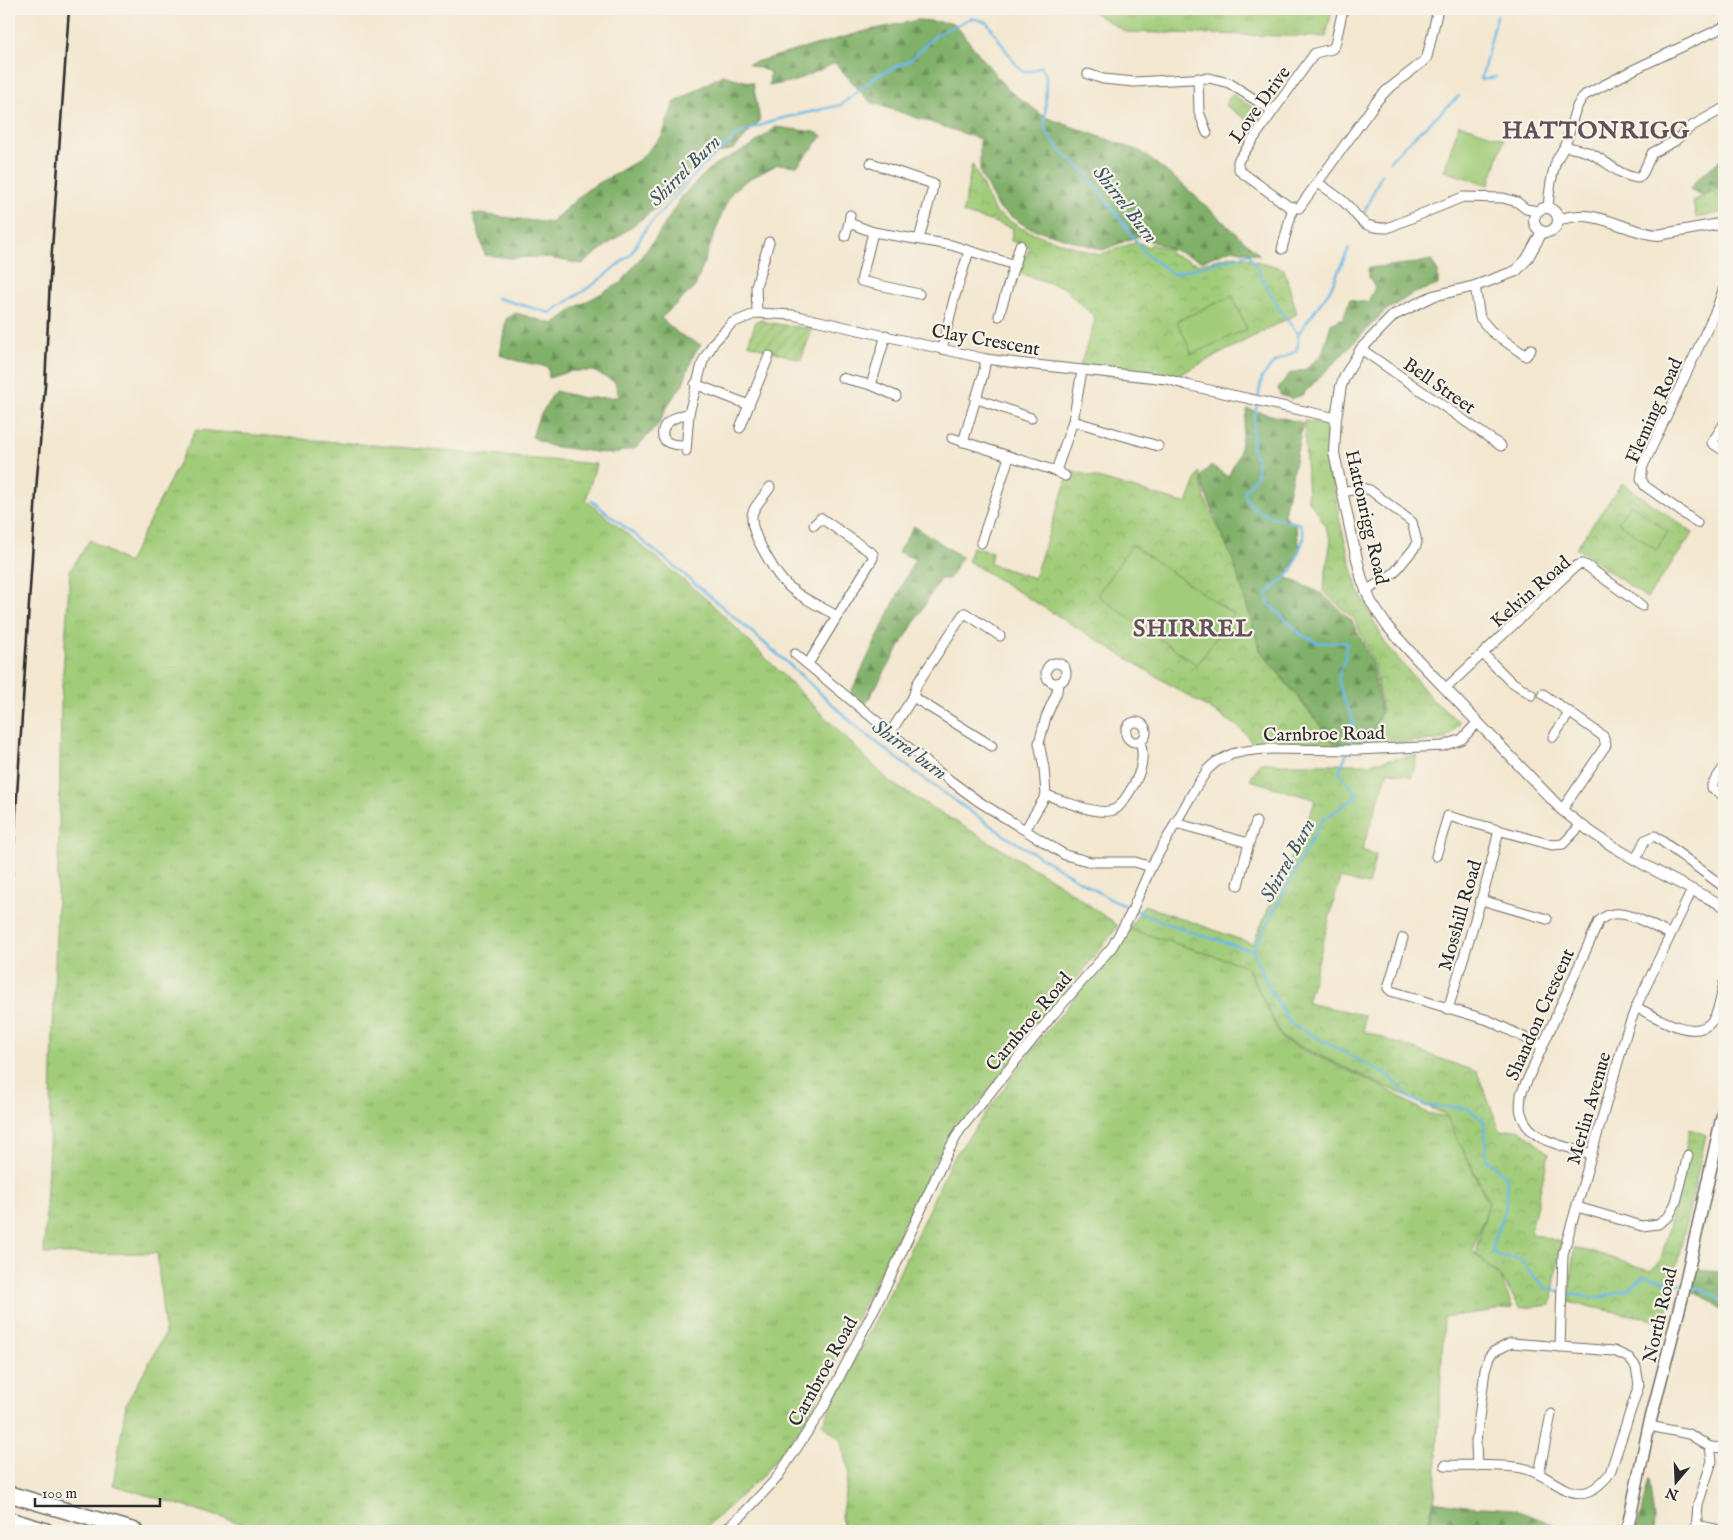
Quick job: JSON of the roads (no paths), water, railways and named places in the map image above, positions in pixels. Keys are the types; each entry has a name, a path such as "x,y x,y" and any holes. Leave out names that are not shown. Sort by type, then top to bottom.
{"highway":[{"path":"9,1494 136,1531"},
{"path":"9,1520 46,1531"}],"main road":[{"name":"North Road","path":"1627,1531 1649,1426 1682,1298 1724,1108"}],"street":[{"name":"Love Drive","path":"1293,207 1288,206 1240,171 1238,161 1273,110 1316,54 1332,49 1335,45 1343,9"},
{"path":"1282,249 1293,207 1299,208 1386,90 1427,57 1438,9"},
{"path":"1318,183 1344,202 1363,224 1375,228 1387,228 1463,197 1503,198 1517,202 1526,209 1543,209 1554,210 1559,219 1555,230 1546,233 1542,232 1535,224 1535,215 1543,209 1556,162 1565,146 1580,100 1585,95 1637,68 1724,27"},
{"path":"1088,74 1103,79 1134,82 1209,78 1230,83 1273,110"},
{"path":"1198,78 1199,112 1206,133"},
{"path":"1565,146 1591,154 1616,170 1638,178 1643,173 1652,153 1675,141 1692,126 1724,108"},
{"path":"871,163 933,184 919,239"},
{"path":"1559,219 1584,215 1596,217 1647,234 1658,235 1724,223"},
{"path":"845,236 850,219 873,232 951,245 1015,265"},
{"path":"873,232 861,281 918,294"},
{"name":"Hattonrigg Road","path":"1542,232 1527,260 1516,271 1475,286 1432,296 1394,315 1361,350 1345,376 1341,386 1336,418 1334,453 1353,542 1366,591 1370,602 1387,626 1477,723 1562,810 1581,825 1636,859 1724,906"},
{"path":"756,312 756,286 769,242"},
{"path":"999,316 1020,245"},
{"path":"942,349 954,299 969,251"},
{"path":"1475,286 1480,318 1491,331 1526,356 1531,349"},
{"name":"Fleming Road","path":"1696,523 1645,486 1641,479 1643,466 1720,311 1724,288"},
{"name":"Clay Crescent","path":"689,413 670,421 665,426 663,434 666,441 686,448 689,413 695,384 703,361 714,342 732,323 756,312 793,315 986,358 1167,379 1336,418"},
{"path":"871,385 886,336"},
{"name":"Bell Street","path":"1361,350 1501,446"},
{"path":"740,428 769,356"},
{"path":"962,442 983,375 986,358"},
{"path":"952,438 1061,474 1082,370"},
{"path":"842,378 871,385 896,396"},
{"path":"695,384 749,405"},
{"path":"975,398 1031,418"},
{"path":"1073,421 1158,446"},
{"path":"1724,424 1712,443 1724,451"},
{"path":"981,543 1009,457"},
{"path":"770,487 754,509 752,518 754,531 759,543 770,564 783,581 804,597 837,616"},
{"path":"1342,492 1362,488 1370,490 1412,522 1416,536 1416,546 1394,573 1366,591"},
{"path":"808,664 872,562 873,554 821,518 814,526"},
{"name":"Kelvin Road","path":"1445,689 1576,566 1582,564 1587,566 1642,606"},
{"path":"890,733 913,697 917,684 966,613 1000,636"},
{"path":"795,654 890,733 978,801 1025,830 1073,858 1091,862 1135,862 1151,867"},
{"path":"1483,654 1509,680 1532,695"},
{"path":"1025,830 1046,795 1040,743 1046,717 1057,692 1058,683"},
{"path":"1543,694 1603,736 1606,745 1562,810"},
{"path":"913,697 992,746"},
{"path":"1553,736 1570,712"},
{"name":"Carnbroe Road","path":"724,1531 776,1479 824,1407 888,1282 945,1157 960,1130 1051,1017 1112,947 1130,915 1151,867 1201,777 1216,762 1232,754 1246,751 1356,750 1443,746 1462,739 1477,723"},
{"path":"1046,795 1093,811 1104,812 1118,808 1141,771 1143,756 1140,741"},
{"path":"1724,767 1712,788 1724,796"},
{"path":"1436,856 1448,816 1552,846 1563,844 1581,825"},
{"path":"1238,885 1256,822"},
{"path":"1175,823 1249,843"},
{"name":"Mosshill Road","path":"1448,1009 1481,900 1499,830"},
{"path":"1636,859 1645,840 1655,836 1724,887"},
{"name":"Merlin Avenue","path":"1560,1347 1564,1254 1626,1034 1636,1007 1692,890"},
{"path":"1481,900 1547,919"},
{"name":"Shandon Crescent","path":"1592,1154 1540,1138 1530,1130 1524,1122 1520,1111 1521,1094 1599,921 1607,915 1626,915 1670,934"},
{"path":"1404,938 1388,988 1391,991 1488,1020 1542,1046"},
{"path":"1636,1007 1677,1027 1693,1030 1704,1027 1712,1021 1724,983"},
{"path":"1577,1207 1642,1226 1658,1224 1669,1216 1676,1202 1687,1159 1696,1166"},
{"path":"1445,1465 1523,1468 1539,1474 1555,1485 1569,1491 1582,1493 1591,1491 1601,1485 1610,1473 1639,1385 1636,1367 1622,1354 1614,1351 1511,1343 1493,1352 1489,1357 1485,1370 1476,1442 1477,1466"},
{"path":"1539,1474 1551,1414"},
{"path":"1649,1426 1689,1434 1710,1447 1724,1448"},
{"path":"1710,1447 1712,1461 1698,1504 1696,1528 1724,1531"}],"water":[{"path":"1493,1523 1502,1531 1473,1531 1477,1527 1489,1529"}],"waterway":[{"path":"1496,77 1481,80 1497,16"},
{"name":"Shirrel Burn","path":"497,298 550,313 594,284 630,255 647,227 704,165 737,135 775,120 841,105 878,75 909,61 936,35 971,18 987,22 1022,71 1032,71 1041,66 1046,76 1045,129 1058,148 1087,174 1146,254 1173,274 1249,254 1279,309 1298,334 1296,351 1274,363 1262,377 1254,420 1252,452 1258,460 1256,477 1244,491 1251,506 1258,511 1274,518 1300,524 1304,537 1292,571 1267,594 1269,604 1302,635 1319,643 1346,642 1345,657 1339,677 1343,699 1353,719 1353,737 1349,748"},
{"path":"1390,161 1459,96"},
{"path":"1364,213 1382,173"},
{"path":"1298,334 1330,290 1349,248"},
{"name":"Shirrel burn","path":"592,501 679,570 783,659 859,729 927,781 1007,837 1110,899 1130,908"},
{"name":"Shirrel Burn","path":"1347,753 1339,771 1358,796 1321,821 1253,951 1267,984 1290,1023 1390,1077 1410,1098 1426,1106 1467,1108 1484,1121 1487,1160 1506,1176 1507,1181 1505,1209 1492,1252 1499,1256 1521,1259 1528,1271 1548,1289 1581,1296 1599,1298 1630,1289 1644,1276 1683,1285"},
{"name":"Shirrel burn","path":"1135,910 1181,929 1253,951"},
{"name":"Shirrel Burn","path":"1688,1287 1708,1292 1724,1302"}],"railway":[{"path":"9,923 69,9"}],"district":[{"name":"HATTONRIGG","path":"1596,130"},
{"name":"SHIRREL","path":"1193,628"}]}
